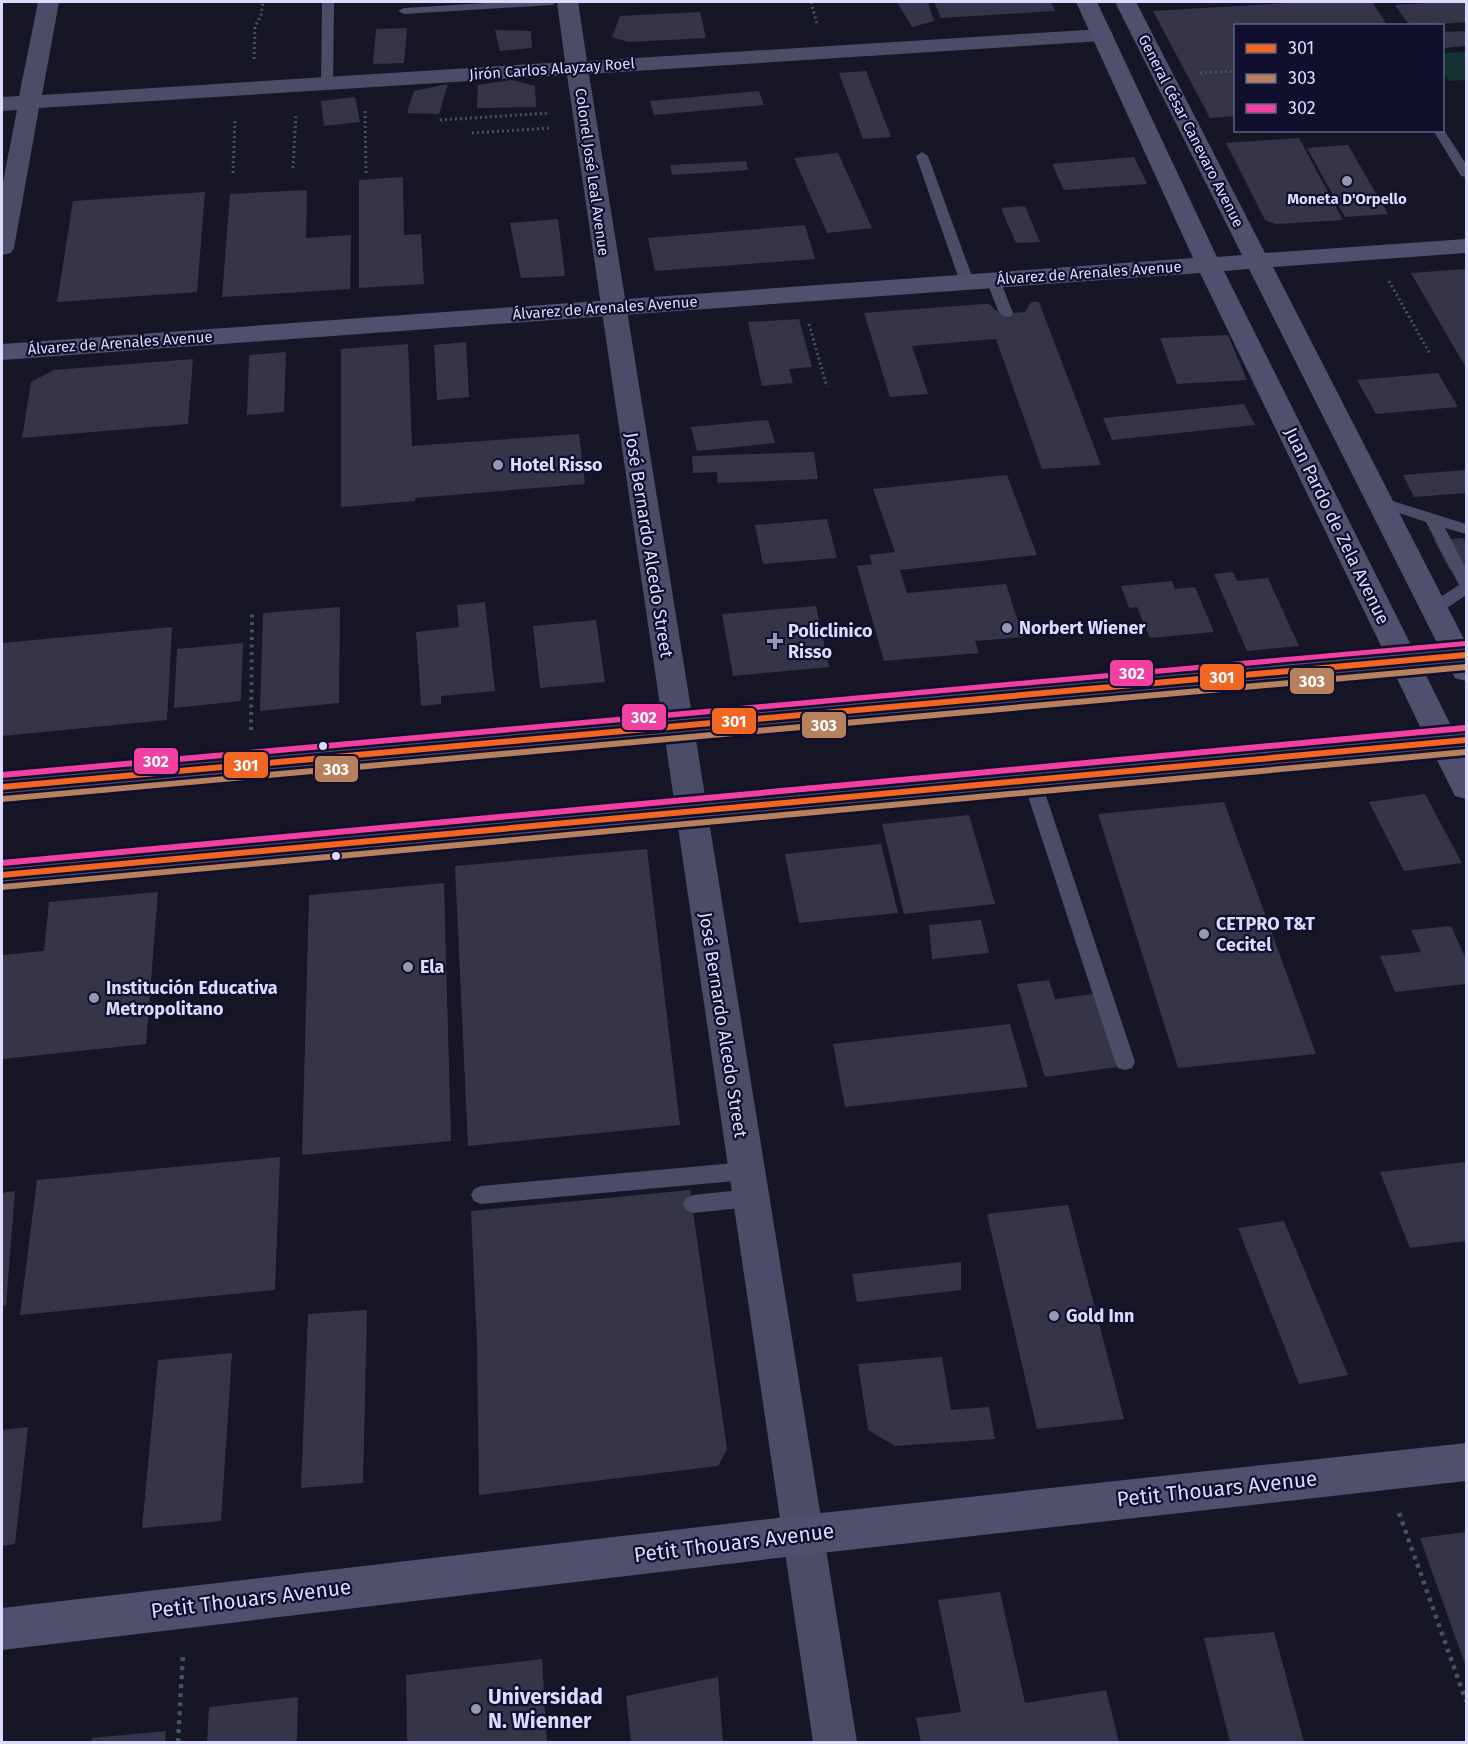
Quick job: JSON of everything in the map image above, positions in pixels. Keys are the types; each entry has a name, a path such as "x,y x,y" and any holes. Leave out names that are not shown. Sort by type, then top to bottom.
{"main road":[{"path":"1086,2 1208,264"},
{"name":"General César Canevaro Avenue","path":"1125,2 1258,260"},
{"path":"1464,661 1434,609 1258,260 1467,246"},
{"name":"Álvarez de Arenales Avenue","path":"2,352 1258,260"},
{"name":"Juan Pardo de Zela Avenue","path":"1208,264 1404,660 1455,741 1467,788"},
{"path":"2,787 1404,660 1464,661"},
{"path":"2,875 1455,741"},
{"name":"Petit Thouars Avenue","path":"2,1629 803,1535 1467,1462"}],"street":[{"path":"2,249 48,2"},
{"name":"Colonel José Leal Avenue","path":"567,2 612,307"},
{"name":"Jirón Carlos Alayzay Roel","path":"2,104 1102,35"},
{"name":"José Bernardo Alcedo Street","path":"612,307 835,1743"}],"lane":[{"path":"327,84 328,2"},
{"path":"404,11 552,2"},
{"path":"1440,132 1467,173"},
{"path":"922,156 967,282"},
{"path":"993,280 1006,313"},
{"path":"1380,502 1467,529"},
{"path":"1432,518 1467,586 1434,609"},
{"path":"1032,781 1125,1062"},
{"path":"481,1195 748,1185"},
{"path":"693,1204 748,1185"}],"path":[{"path":"233,173 255,26 261,16 263,2"},
{"path":"364,81 366,176"},
{"path":"293,168 298,85"},
{"path":"440,120 584,118"},
{"path":"472,133 584,118"},
{"path":"1373,252 1430,354"},
{"path":"801,294 827,387"},
{"path":"251,765 252,611"},
{"path":"1384,1471 1467,1701"},
{"path":"178,1743 186,1607"}],"green space":[{"path":"1466,52 1466,80 1449,81 1444,73 1444,53"}],"building":[{"path":"897,2 928,2 934,21 912,27"},
{"path":"934,2 1051,2 1055,11 941,18"},
{"path":"1304,2 1372,2 1387,24 1234,24 1234,116 1210,118 1153,11"},
{"path":"1466,2 1466,22 1409,24 1395,5"},
{"path":"700,12 706,38 628,42 612,37 620,16"},
{"path":"407,28 404,63 373,64 376,29"},
{"path":"495,30 531,31 532,48 500,51"},
{"path":"1466,31 1466,46 1444,48 1444,32"},
{"path":"866,71 891,137 863,139 839,73"},
{"path":"512,80 535,86 536,107 477,108 478,85"},
{"path":"448,84 439,114 407,113 414,91"},
{"path":"759,91 764,105 654,115 650,101"},
{"path":"355,97 360,122 324,126 321,101"},
{"path":"1299,138 1343,220 1275,224 1265,220 1226,143"},
{"name":"Moneta D'Orpello","path":"1348,145 1388,214 1345,217 1307,148"},
{"path":"838,153 872,228 827,233 794,158"},
{"path":"1134,157 1147,184 1064,190 1052,164"},
{"path":"746,161 748,170 672,175 670,165"},
{"path":"403,177 404,235 421,234 424,284 359,288 359,180"},
{"path":"307,190 306,238 351,235 350,289 222,297 230,194"},
{"path":"205,192 197,292 57,302 73,201"},
{"path":"1025,206 1040,242 1016,243 1001,208"},
{"path":"558,219 565,276 521,278 510,223"},
{"path":"805,225 815,259 655,271 648,238"},
{"path":"1466,269 1466,368 1411,273"},
{"path":"1031,302 1039,302 1101,465 1042,469 996,339 912,346 928,394 890,397 864,313 989,304 1000,314 1025,312"},
{"path":"799,319 812,367 789,369 793,383 762,386 748,322"},
{"path":"1228,335 1247,380 1177,384 1160,338"},
{"path":"466,342 469,397 437,400 434,345"},
{"path":"408,344 412,446 579,434 585,484 415,498 415,501 341,507 341,349"},
{"path":"286,352 284,412 247,415 249,355"},
{"path":"193,359 188,424 22,438 31,382 54,370"},
{"path":"1438,373 1458,407 1376,414 1357,380"},
{"path":"1244,404 1255,425 1112,440 1103,418"},
{"path":"768,420 775,443 697,451 691,427"},
{"path":"814,452 818,479 718,483 717,472 693,473 692,456"},
{"path":"1466,470 1466,493 1414,497 1403,475"},
{"path":"1007,475 1037,555 900,570 907,593 1006,584 1023,637 975,641 979,653 884,661 857,566 872,564 869,555 895,552 873,489"},
{"path":"827,519 837,558 763,564 755,525"},
{"path":"1463,538 1466,544 1466,569 1450,570 1434,540"},
{"path":"1233,572 1237,581 1268,578 1299,646 1247,651 1214,574"},
{"path":"1172,581 1175,589 1195,587 1214,632 1150,638 1137,607 1129,608 1121,586"},
{"path":"485,602 495,691 441,696 441,704 421,706 416,632 459,627 457,605"},
{"name":"Policlinico Risso","path":"816,606 829,667 733,676 722,614"},
{"path":"340,607 339,703 260,711 263,613"},
{"path":"596,620 605,682 540,688 533,626"},
{"path":"172,627 167,720 2,736 2,643"},
{"path":"243,643 241,701 174,708 177,649"},
{"path":"1425,794 1462,863 1404,871 1369,802"},
{"name":"CETPRO T&T Cecitel","path":"1224,802 1316,1054 1178,1068 1098,814"},
{"path":"969,815 995,904 904,914 882,824"},
{"path":"881,844 898,913 799,923 785,854"},
{"path":"647,849 680,1125 468,1146 455,866"},
{"path":"444,883 451,1141 302,1155 309,895"},
{"name":"Institución Educativa Metropolitano","path":"158,892 146,1044 2,1059 2,955 44,951 49,902"},
{"path":"981,920 989,953 932,959 929,925"},
{"path":"1451,926 1466,959 1466,984 1395,992 1380,956 1421,952 1411,930"},
{"path":"1049,980 1055,999 1093,994 1117,1067 1045,1077 1017,984"},
{"path":"1010,1024 1028,1087 845,1107 833,1044"},
{"path":"280,1157 275,1290 20,1315 37,1180"},
{"path":"1466,1162 1466,1241 1410,1248 1380,1172"},
{"path":"690,1190 727,1449 718,1466 479,1495 477,1343 471,1211"},
{"path":"15,1191 6,1306 2,1306 2,1193"},
{"name":"Gold Inn","path":"1068,1205 1124,1419 1037,1429 987,1214"},
{"path":"1284,1221 1348,1375 1299,1384 1238,1228"},
{"path":"961,1262 961,1290 857,1302 852,1274"},
{"path":"367,1310 363,1483 301,1488 308,1314"},
{"path":"232,1353 221,1521 142,1528 158,1360"},
{"path":"942,1357 951,1410 989,1407 995,1439 895,1446 868,1430 858,1364"},
{"path":"28,1427 15,1544 2,1546 2,1430"},
{"path":"1466,1532 1466,1667 1420,1538"},
{"path":"1000,1592 1025,1703 1106,1690 1119,1742 921,1742 916,1718 961,1712 938,1600"},
{"path":"1274,1632 1304,1742 1230,1742 1204,1638"},
{"name":"Universidad N. Wienner","path":"542,1659 547,1742 407,1742 406,1675"},
{"path":"718,1677 723,1742 631,1742 626,1696"},
{"path":"298,1697 297,1742 207,1742 209,1707"},
{"path":"166,1731 165,1742 91,1742 92,1738"}],"transit line":[{"name":"302","path":"2,775 1465,643"},
{"name":"301","path":"2,787 1466,655"},
{"name":"303","path":"3,799 1466,667"},
{"name":"302","path":"2,863 1465,728"},
{"name":"301","path":"2,875 1466,740"},
{"name":"303","path":"3,887 1466,752"}],"place":[{"name":"Moneta D'Orpello","path":"1347,181"},
{"name":"Hotel Risso","path":"498,465"},
{"name":"Norbert Wiener","path":"1007,628"},
{"name":"Policlinico Risso","path":"775,641"},
{"name":"CETPRO T&T Cecitel","path":"1204,934"},
{"name":"Ela","path":"408,967"},
{"name":"Institución Educativa Metropolitano","path":"94,998"},
{"name":"Gold Inn","path":"1054,1316"},
{"name":"Universidad N. Wienner","path":"476,1709"}]}
